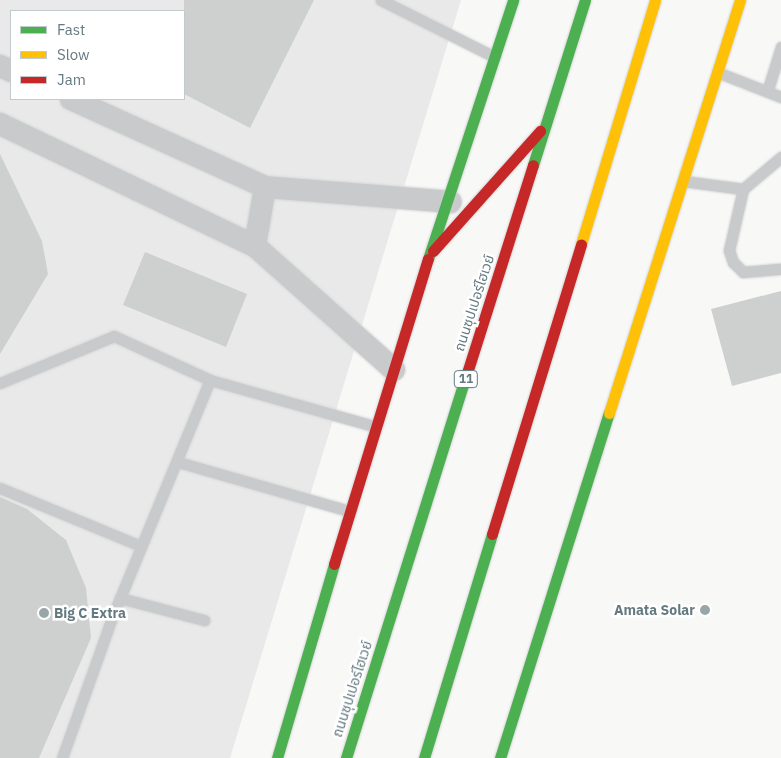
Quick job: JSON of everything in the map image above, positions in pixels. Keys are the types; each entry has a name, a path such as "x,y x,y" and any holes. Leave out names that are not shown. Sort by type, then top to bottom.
{"main road":[{"path":"276,758 374,426 450,202 513,0"},
{"name":"ถนนซุปเปอร์ไฮเวย์","path":"346,758 585,0"},
{"path":"424,758 655,0"},
{"path":"500,758 740,0"},
{"path":"434,251 547,124"}],"street":[{"path":"73,100 264,187 450,202"},
{"path":"0,124 255,246 394,370"},
{"path":"255,246 264,187"}],"lane":[{"path":"381,0 495,57"},
{"path":"768,89 781,47"},
{"path":"717,72 768,89 781,97"},
{"path":"781,156 743,190 729,250 732,262 743,272 753,274 781,270"},
{"path":"682,181 743,190"},
{"path":"0,384 114,336 210,380 374,426"},
{"path":"62,758 120,598 178,462 210,380"},
{"path":"178,462 349,511"},
{"path":"0,488 142,546"},
{"path":"120,598 204,620"}],"shaded area":[{"path":"0,0 461,0 230,758 0,758"}],"building":[{"path":"184,0 314,0 250,128 185,95"},
{"path":"0,154 42,241 48,274 0,354"},
{"path":"145,252 247,294 226,347 123,305"},
{"path":"781,291 781,373 732,386 711,309"},
{"name":"Big C Extra","path":"0,497 27,509 66,540 86,588 91,638 39,758 0,758"}],"traffic: fast":[{"path":"428,259 513,0"},
{"path":"533,165 585,0"},
{"path":"346,758 467,373"},
{"path":"500,758 609,413"},
{"path":"424,758 492,534"},
{"path":"277,758 334,564"}],"traffic: slow":[{"path":"581,244 655,0"},
{"path":"609,413 740,0"}],"traffic: jam":[{"path":"433,251 540,131"},
{"path":"467,373 533,165"},
{"path":"492,534 581,244"},
{"path":"334,564 428,259"}],"place":[{"name":"Amata Solar","path":"705,610"},
{"name":"Big C Extra","path":"44,613"}]}
